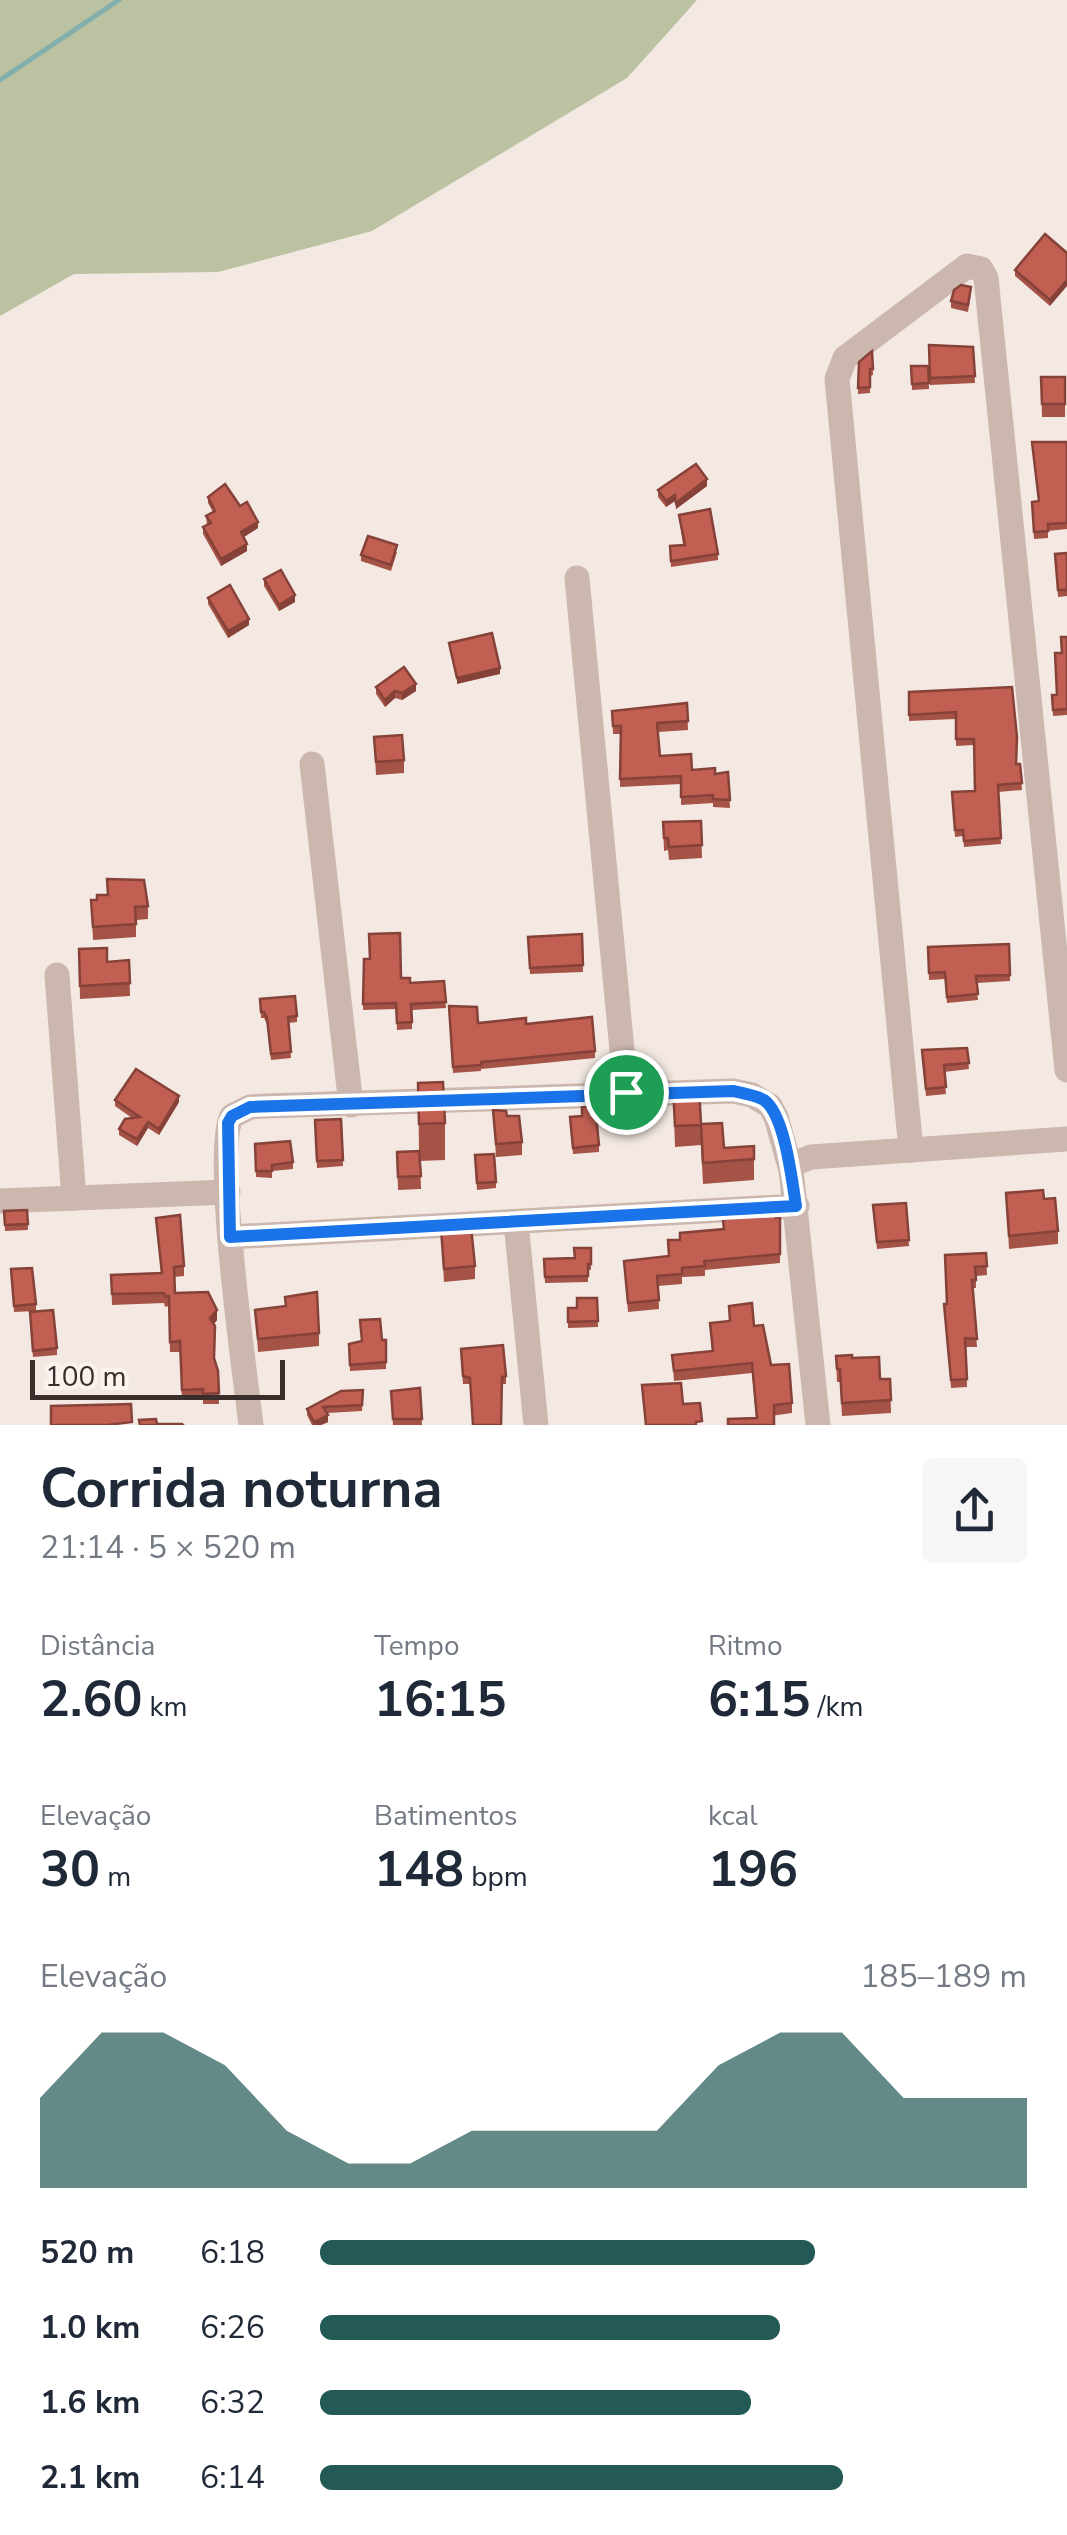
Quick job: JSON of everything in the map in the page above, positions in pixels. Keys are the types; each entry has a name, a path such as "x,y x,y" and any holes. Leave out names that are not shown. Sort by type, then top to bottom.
{"street":[{"path":"911,1150 836,378 845,358 967,266 978,267 986,278 1067,1070"},
{"path":"577,578 626,1092"},
{"path":"312,764 351,1105"},
{"path":"57,974 74,1198"},
{"path":"251,1425 230,1237 226,1137 232,1116 250,1107 733,1091 763,1100 776,1117 791,1170 818,1425"},
{"path":"791,1170 800,1160 811,1157 1067,1139"},
{"path":"0,1200 228,1192"},
{"path":"230,1237 796,1206"},
{"path":"516,1222 536,1425"}],"green space":[{"path":"0,0 697,0 627,78 372,231 218,272 74,274 0,316"}],"building":[{"path":"1045,234 1067,253 1067,280 1050,300 1015,270"},
{"path":"961,285 971,287 968,305 951,301 954,290"},
{"path":"929,345 973,347 975,376 930,378"},
{"path":"872,351 870,387 858,388 859,362"},
{"path":"911,366 928,366 929,383 912,384"},
{"path":"1041,377 1065,377 1065,404 1042,404"},
{"path":"1032,442 1067,442 1067,523 1048,524 1048,531 1034,532 1032,502 1039,501"},
{"path":"696,464 707,479 676,503 675,495 666,501 658,490"},
{"path":"225,484 240,506 247,502 258,522 241,532 247,544 221,559 203,527 211,523 206,516 215,511 208,497"},
{"path":"710,509 718,554 671,561 670,546 685,545 679,515"},
{"path":"368,536 397,545 391,565 361,555"},
{"path":"1067,553 1067,590 1058,590 1055,554"},
{"path":"281,570 295,595 279,605 264,579"},
{"path":"230,585 249,619 228,631 208,598"},
{"path":"492,633 500,668 457,678 449,643"},
{"path":"1061,637 1067,637 1067,709 1053,710 1052,695 1057,695 1055,653 1062,653"},
{"path":"404,667 416,684 402,693 395,691 385,700 376,687"},
{"path":"1012,687 1016,764 1020,764 1022,783 998,785 1001,838 964,841 963,830 955,830 952,792 975,791 974,739 956,739 956,712 909,715 909,692"},
{"path":"687,703 688,721 657,723 660,756 691,754 692,770 715,768 715,774 728,772 730,800 713,799 713,795 681,797 681,776 620,779 621,726 613,726 612,711"},
{"path":"402,735 404,760 376,762 374,737"},
{"path":"701,821 702,845 669,847 663,822"},
{"path":"107,879 144,880 148,906 135,907 136,924 93,927 91,900 97,900 97,895 108,895"},
{"path":"400,933 401,978 410,978 410,983 444,981 446,1002 411,1004 412,1022 397,1023 396,1003 363,1004 364,959 370,959 369,934"},
{"path":"582,934 583,965 530,968 528,937"},
{"path":"1009,944 1010,975 976,976 978,994 947,997 945,972 929,973 928,947"},
{"path":"107,948 107,962 129,960 130,983 80,986 79,949"},
{"path":"295,996 297,1016 288,1017 291,1052 271,1054 267,1018 261,1012 260,999"},
{"path":"449,1006 477,1007 478,1023 526,1018 526,1024 592,1017 595,1051 453,1067"},
{"path":"967,1048 969,1063 944,1065 946,1087 926,1089 922,1050"},
{"path":"136,1069 179,1096 159,1129 148,1122 137,1139 119,1129 125,1119 140,1117 115,1100"},
{"path":"443,1082 445,1123 419,1124 418,1083"},
{"path":"673,1088 699,1088 701,1124 722,1123 724,1148 754,1146 754,1159 703,1163 701,1125 675,1126"},
{"path":"595,1105 599,1145 573,1148 570,1117 582,1116 582,1107"},
{"path":"493,1110 519,1116 522,1142 496,1144"},
{"path":"341,1119 343,1160 317,1161 315,1120"},
{"path":"290,1141 293,1162 272,1165 272,1171 256,1171 255,1144"},
{"path":"419,1151 421,1176 398,1177 397,1152"},
{"path":"494,1154 496,1182 477,1183 475,1155"},
{"path":"1043,1190 1044,1199 1055,1198 1058,1231 1009,1236 1006,1193"},
{"path":"906,1203 909,1240 877,1242 873,1205"},
{"path":"27,1210 28,1224 5,1225 4,1211"},
{"path":"180,1215 184,1266 174,1267 175,1293 208,1292 217,1310 210,1318 215,1326 219,1393 182,1390 180,1341 170,1342 169,1296 112,1294 111,1275 162,1273 156,1218"},
{"path":"736,1216 780,1217 780,1254 704,1261 705,1266 682,1268 682,1274 657,1276 659,1300 628,1303 624,1261 669,1256 668,1240 680,1240 680,1233 724,1229 723,1220"},
{"path":"471,1227 475,1266 444,1269 441,1229"},
{"path":"574,1248 591,1248 588,1276 545,1277 544,1259 575,1258"},
{"path":"986,1253 987,1266 975,1267 976,1280 972,1280 977,1339 965,1338 967,1379 951,1380 944,1304 945,1255"},
{"path":"32,1268 36,1304 14,1306 11,1269"},
{"path":"317,1292 319,1333 258,1339 255,1310 286,1306 285,1297"},
{"path":"577,1298 597,1298 598,1321 568,1322 568,1308 577,1308"},
{"path":"752,1303 754,1326 763,1325 771,1365 789,1364 792,1403 774,1405 774,1425 728,1425 728,1419 757,1418 752,1363 674,1371 672,1355 713,1351 710,1323 730,1321 729,1306"},
{"path":"53,1310 57,1348 33,1351 30,1312"},
{"path":"380,1319 382,1340 386,1340 386,1362 350,1365 349,1344 362,1341 360,1320"},
{"path":"503,1345 506,1376 502,1377 501,1425 473,1425 470,1378 463,1376 461,1349"},
{"path":"836,1356 879,1357 880,1379 890,1379 891,1400 842,1403"},
{"path":"681,1383 683,1404 700,1403 702,1421 696,1425 646,1425 642,1385"},
{"path":"420,1388 422,1419 393,1419 391,1391"},
{"path":"363,1390 362,1405 323,1407 328,1415 314,1422 307,1409 341,1391"},
{"path":"131,1404 132,1422 51,1425 51,1406"},
{"path":"156,1419 157,1424 183,1425 140,1425 139,1420"}],"waterway":[{"path":"0,80 119,0"}],"route":[{"path":"733,1091 763,1100 776,1117 791,1170 796,1206 230,1237 226,1137 228,1123 241,1110 626,1092 733,1091"}]}
